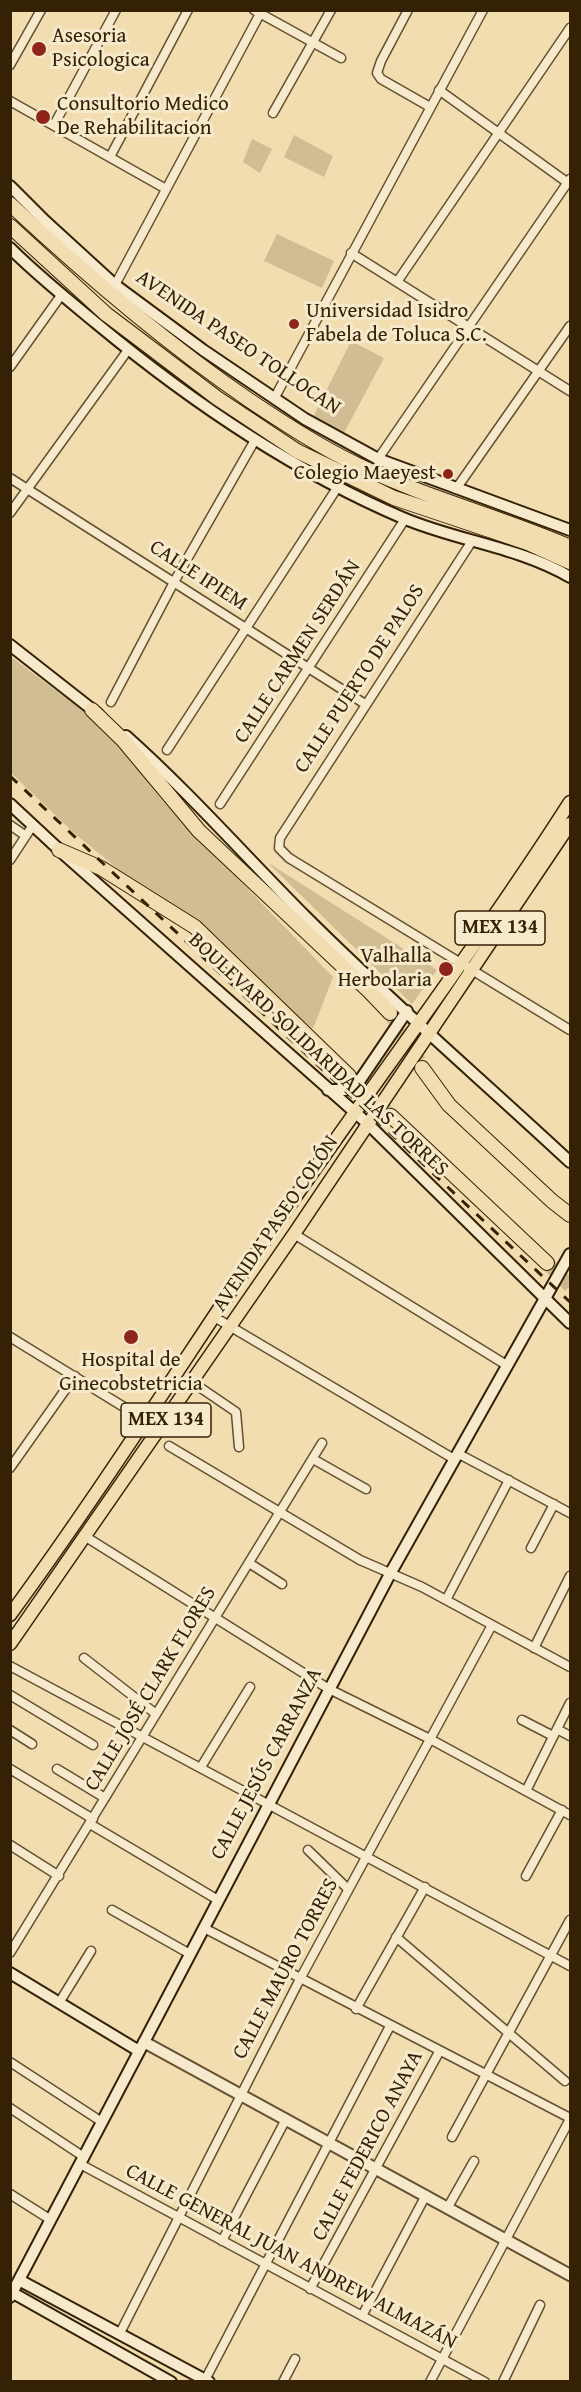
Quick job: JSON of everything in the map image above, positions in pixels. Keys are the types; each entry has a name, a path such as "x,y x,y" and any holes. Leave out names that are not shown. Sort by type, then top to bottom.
{"highway":[{"name":"AVENIDA PASEO TOLLOCAN","path":"10,204 97,283 154,330 235,390 310,439 359,466 536,532 570,547"},
{"path":"10,226 115,321 200,386 297,451 394,498 528,543 569,572"},
{"path":"92,710 123,740 199,831 390,1013"},
{"name":"BOULEVARD SOLIDARIDAD LAS TORRES","path":"59,850 101,868 195,927 349,1076"},
{"path":"422,1068 450,1105 552,1201 570,1215"},
{"path":"391,1116 547,1263"}],"main road":[{"name":"AVENIDA PASEO TOLLOCAN","path":"10,186 115,285 305,419 378,459 570,530"},
{"path":"10,248 128,350 189,396 296,466 337,488 405,519 569,572"},
{"path":"10,645 158,765 308,918 419,1024 570,1162"},
{"name":"AVENIDA PASEO COLÓN","path":"541,858 570,802"},
{"name":"BOULEVARD SOLIDARIDAD LAS TORRES","path":"10,804 327,1090 368,1123 570,1323"},
{"name":"AVENIDA PASEO COLÓN","path":"10,1644 86,1537 430,1033 467,967 541,858 570,824"},
{"name":"AVENIDA PASEO COLÓN","path":"12,1608 49,1560 355,1112 419,1024 467,967"},
{"path":"327,1090 345,1090 363,1078 407,1011"},
{"name":"CALLE JESÚS CARRANZA","path":"12,2295 390,1574 570,1254"},
{"path":"253,1259 269,1269"},
{"path":"49,1560 63,1570"},
{"path":"10,1973 59,2003 142,2047 240,2094 570,2275"},
{"path":"19,2280 207,2381"},
{"path":"12,2295 171,2382"}],"street":[{"path":"10,64 41,10"},
{"path":"54,125 116,10"},
{"path":"110,157 188,10"},
{"path":"273,113 331,10"},
{"path":"408,10 377,73 381,79 430,107"},
{"path":"274,399 483,10"},
{"path":"115,285 259,12 341,58"},
{"path":"397,282 570,28"},
{"path":"378,459 569,181 439,90"},
{"path":"10,101 166,189"},
{"path":"351,253 570,391"},
{"path":"10,368 62,294"},
{"path":"456,489 570,326"},
{"path":"10,513 128,350"},
{"path":"111,702 174,582 255,440"},
{"name":"CALLE IPIEM","path":"10,478 365,704"},
{"path":"167,750 337,488"},
{"name":"CALLE CARMEN SERDÁN","path":"220,804 405,519"},
{"name":"CALLE PUERTO DE PALOS","path":"467,967 289,858 279,848 280,838 472,541"},
{"path":"10,825 26,836"},
{"path":"10,860 33,825"},
{"path":"467,967 570,1030"},
{"path":"294,1234 508,1366"},
{"path":"216,1318 456,1456 509,1480 570,1513"},
{"path":"10,1337 145,1420"},
{"path":"10,1468 75,1376"},
{"path":"192,1382 236,1412 239,1447"},
{"name":"CALLE JOSÉ CLARK FLORES","path":"10,1953 322,1443"},
{"path":"169,1446 360,1560 446,1600 570,1667"},
{"path":"313,1459 366,1490"},
{"path":"446,1600 509,1480"},
{"path":"531,1548 555,1504"},
{"path":"86,1537 329,1689 430,1739 566,1812 526,1876"},
{"path":"249,1563 282,1584"},
{"path":"534,1648 570,1576"},
{"name":"CALLE MAURO TORRES","path":"120,2333 300,1979 492,1625"},
{"path":"84,1658 156,1714"},
{"path":"10,1666 570,1966"},
{"path":"201,1767 250,1686"},
{"path":"10,1695 93,1745"},
{"path":"526,1791 570,1703"},
{"path":"522,1720 570,1736"},
{"path":"10,1730 32,1744"},
{"path":"10,1769 218,1900"},
{"path":"57,1769 105,1798"},
{"path":"10,1845 59,1876"},
{"path":"308,1850 348,1889"},
{"path":"356,2009 424,1887"},
{"path":"112,1910 190,1954"},
{"path":"452,2137 570,1920"},
{"path":"204,1928 356,2009 570,2118 430,2382"},
{"path":"396,1937 565,2081"},
{"path":"59,2003 91,1951"},
{"path":"207,2381 265,2264 390,2026"},
{"name":"CALLE FEDERICO ANAYA","path":"310,2289 439,2052"},
{"path":"10,2062 102,2122"},
{"name":"CALLE GENERAL JUAN ANDREW ALMAZÁN","path":"10,2108 82,2161 177,2217 485,2382"},
{"path":"222,2241 286,2119"},
{"path":"448,2207 474,2161"},
{"path":"10,2194 51,2220"},
{"path":"362,2316 426,2195"},
{"path":"503,2382 540,2305"},
{"path":"283,2382 295,2359"}],"shaded area":[{"path":"294,135 333,156 324,177 284,157"},
{"path":"252,139 272,149 260,173 243,162"},
{"path":"277,234 334,261 322,288 264,261"},
{"path":"351,341 384,358 344,433 313,417"},
{"path":"10,656 91,717 126,754 162,800 333,977 313,1029 74,833 11,773"},
{"path":"267,862 437,970 412,1004"}],"tunnel":[{"path":"390,1013 420,1063"},
{"path":"349,1076 391,1116"},
{"path":"547,1263 570,1286"}],"railway":[{"path":"10,776 570,1302"}],"place":[{"name":"Asesoria Psicologica","path":"39,49"},
{"name":"Consultorio Medico De Rehabilitacion","path":"43,117"},
{"name":"Universidad Isidro Fabela de Toluca S.C.","path":"294,324"},
{"name":"Colegio Maeyest","path":"448,474"},
{"name":"Valhalla Herbolaria","path":"446,969"},
{"name":"Hospital de Ginecobstetricia","path":"131,1337"}]}
